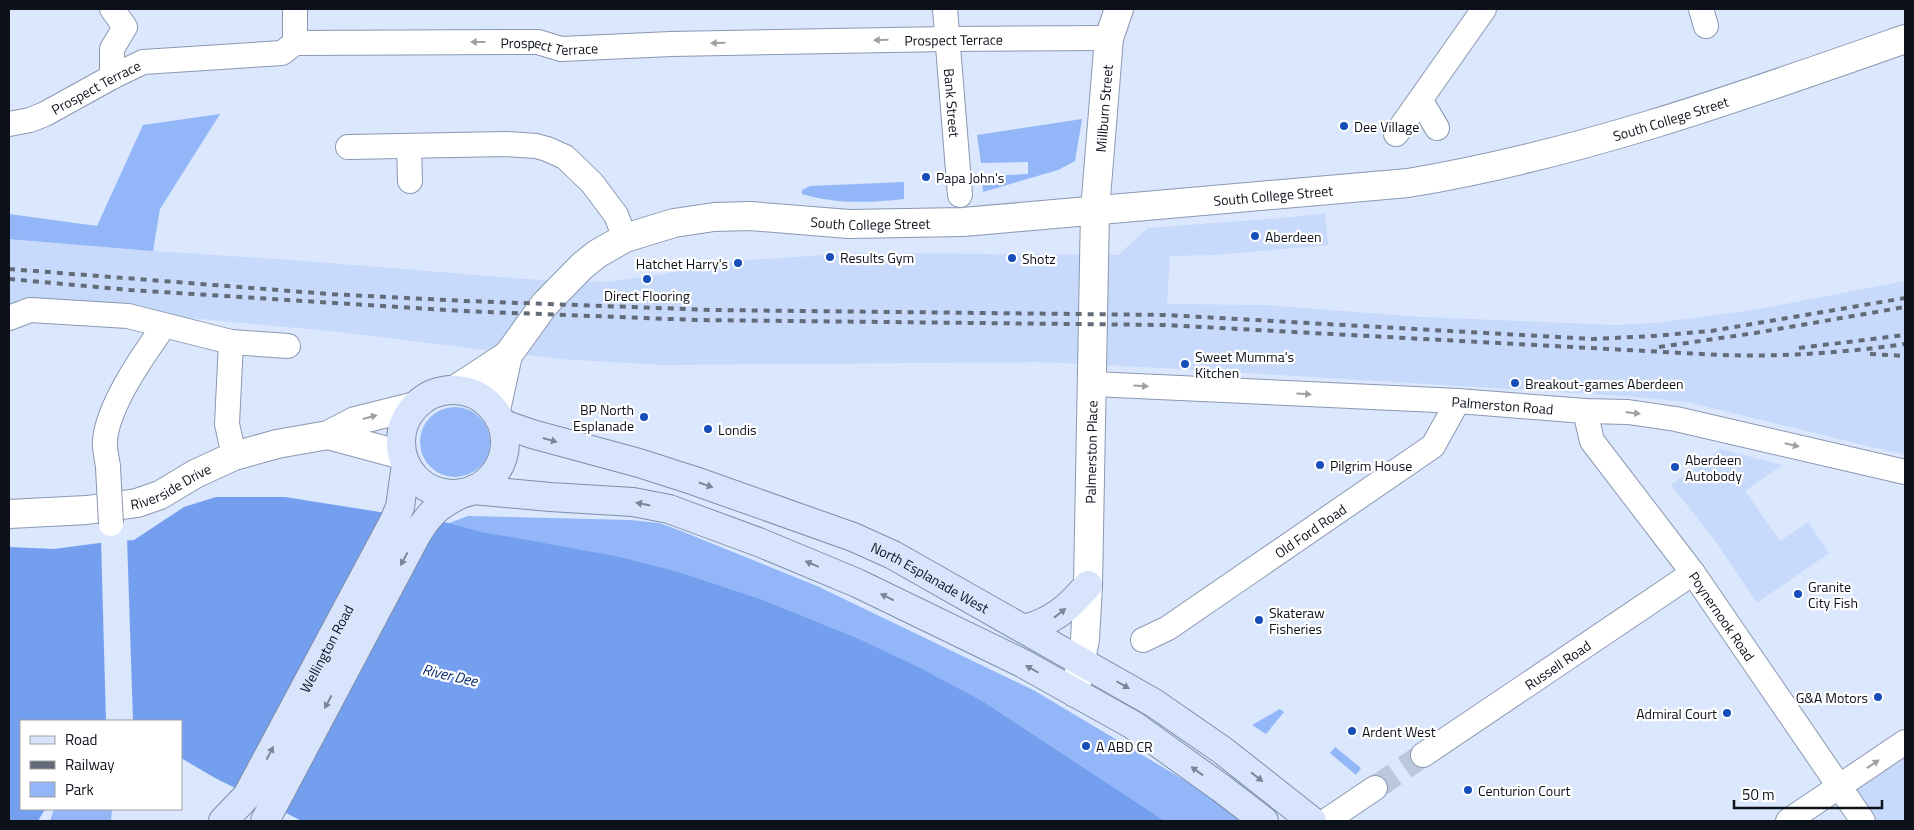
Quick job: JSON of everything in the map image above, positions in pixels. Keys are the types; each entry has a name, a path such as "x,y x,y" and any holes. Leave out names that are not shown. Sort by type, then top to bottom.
{"main road":[{"name":"Millburn Street","path":"1095,210 1109,38 1119,9"},
{"name":"South College Street","path":"456,389 508,355 544,305 582,266 597,254 625,238 674,223 714,217 750,216 850,224 963,222 1391,184 1448,176 1603,138 1762,89 1905,39"},
{"name":"Palmerston Place","path":"1075,693 1085,632 1088,585 1095,210"},
{"name":"South College Street","path":"500,417 508,355"},
{"path":"468,492 490,479 502,464 506,451 506,438 500,417 485,399 472,392 456,389 441,390 427,396 415,406 405,420 401,438 404,459 413,476 430,488 450,494 468,492 633,502 668,509 761,543 857,583 1022,664 1075,693 1132,725 1164,746 1264,821"},
{"path":"328,435 355,421 415,406"},
{"name":"North Esplanade West","path":"500,417 532,434 676,475 853,536 893,555 1154,703 1222,750 1312,821"},
{"name":"Riverside Drive","path":"9,514 86,510 136,504 160,495 195,474 234,456 277,444 328,435"},
{"path":"328,435 404,459"},
{"name":"Wellington Road","path":"223,821 247,796 394,521 400,507 404,459"},
{"name":"Wellington Road","path":"268,815 428,516 442,503 468,492"},
{"path":"1024,629 1049,621 1060,614 1088,585"}],"street":[{"path":"112,9 125,27 112,49 112,77"},
{"path":"295,9 295,43"},
{"name":"Bank Street","path":"945,9 960,195"},
{"path":"1396,134 1484,9"},
{"name":"Prospect Terrace","path":"9,124 30,120 45,114 143,62 282,53 295,43 538,42 561,49 671,44 1109,38"},
{"path":"1421,100 1437,128"},
{"path":"348,147 506,144 536,146 547,149 565,157 592,183 616,215 625,238"},
{"path":"410,146 410,181"},
{"path":"9,318 30,310 128,316 231,342 288,346"},
{"path":"111,524 105,440 112,416 128,380 164,326"},
{"path":"231,342 227,424 234,456"},
{"name":"Palmerston Road","path":"1092,384 1458,401 1585,412 1628,412 1676,419 1905,472"},
{"name":"Old Ford Road","path":"1144,640 1168,628 1433,446 1458,401"},
{"name":"Poynernook Road","path":"1585,412 1592,441 1692,573 1864,821"},
{"name":"Russell Road","path":"1423,755 1692,573"},
{"path":"1788,821 1905,742"},
{"path":"1326,821 1375,788"}],"shaded area":[{"path":"1325,213 1328,245 1215,255 1170,256 1167,304 1264,305 1422,317 1616,325 1654,323 1754,310 1905,281 1905,455 1687,402 1623,396 1040,362 662,365 560,359 339,332 28,303 9,310 9,214 153,251 539,280 607,282 663,274 719,262 854,253 1118,255 1148,228"},
{"path":"1720,449 1782,465 1745,491 1780,541 1808,522 1829,553 1757,603 1714,539 1671,485"},
{"path":"1905,745 1905,821 1866,821 1843,787"}],"green space":[{"path":"220,114 160,209 153,251 9,239 9,214 97,226 143,125"},
{"path":"1082,119 1075,161 1058,170 983,192 982,176 1028,174 1028,162 981,163 977,135"},
{"path":"904,182 904,199 853,202 827,200 802,194 802,190 810,186"},
{"path":"455,407 474,413 484,423 490,442 484,461 474,471 455,477 436,471 426,461 420,442 426,423 436,413"},
{"path":"468,516 630,520 659,523 676,529 817,586 1035,691 1226,805 1245,821 1165,821 984,702 855,637 758,598 682,573 483,532 449,523"},
{"path":"1280,709 1284,712 1266,734 1252,725"},
{"path":"1335,747 1361,768 1356,775 1330,753"},
{"path":"54,810 112,810 111,821 50,821"}],"water":[{"name":"River Dee","path":"216,497 285,497 449,523 483,532 620,557 682,573 758,598 855,637 920,668 984,702 1165,821 302,821 215,778 182,759 182,720 20,720 20,810 44,810 38,821 9,821 9,547 54,549 134,540 184,507"}],"pier":[{"path":"127,538 133,720 106,720 101,540"}],"tunnel":[{"path":"1375,788 1423,755"}],"railway":[{"path":"9,269 329,294 466,301 713,310 1166,315 1593,339 1711,331 1905,298"},
{"path":"9,279 130,290 462,311 697,320 1165,325 1720,355 1812,354 1905,344"},
{"path":"1659,347 1755,333 1905,307"},
{"path":"1799,348 1905,335"},
{"path":"1870,354 1905,356"}],"place":[{"name":"Dee Village","path":"1344,126"},
{"name":"Papa John's","path":"926,177"},
{"name":"Aberdeen","path":"1255,236"},
{"name":"Results Gym","path":"830,257"},
{"name":"Shotz","path":"1012,258"},
{"name":"Hatchet Harry's","path":"738,263"},
{"name":"Direct Flooring","path":"647,279"},
{"name":"Sweet Mumma's Kitchen","path":"1185,364"},
{"name":"Breakout-games Aberdeen","path":"1515,383"},
{"name":"BP North Esplanade","path":"644,417"},
{"name":"Londis","path":"708,429"},
{"name":"Pilgrim House","path":"1320,465"},
{"name":"Aberdeen Autobody","path":"1675,467"},
{"name":"Granite City Fish","path":"1798,594"},
{"name":"Skateraw Fisheries","path":"1259,620"},
{"name":"G&A Motors","path":"1878,697"},
{"name":"Admiral Court","path":"1727,713"},
{"name":"Ardent West","path":"1352,731"},
{"name":"A ABD CR","path":"1086,746"},
{"name":"Centurion Court","path":"1468,790"}]}
